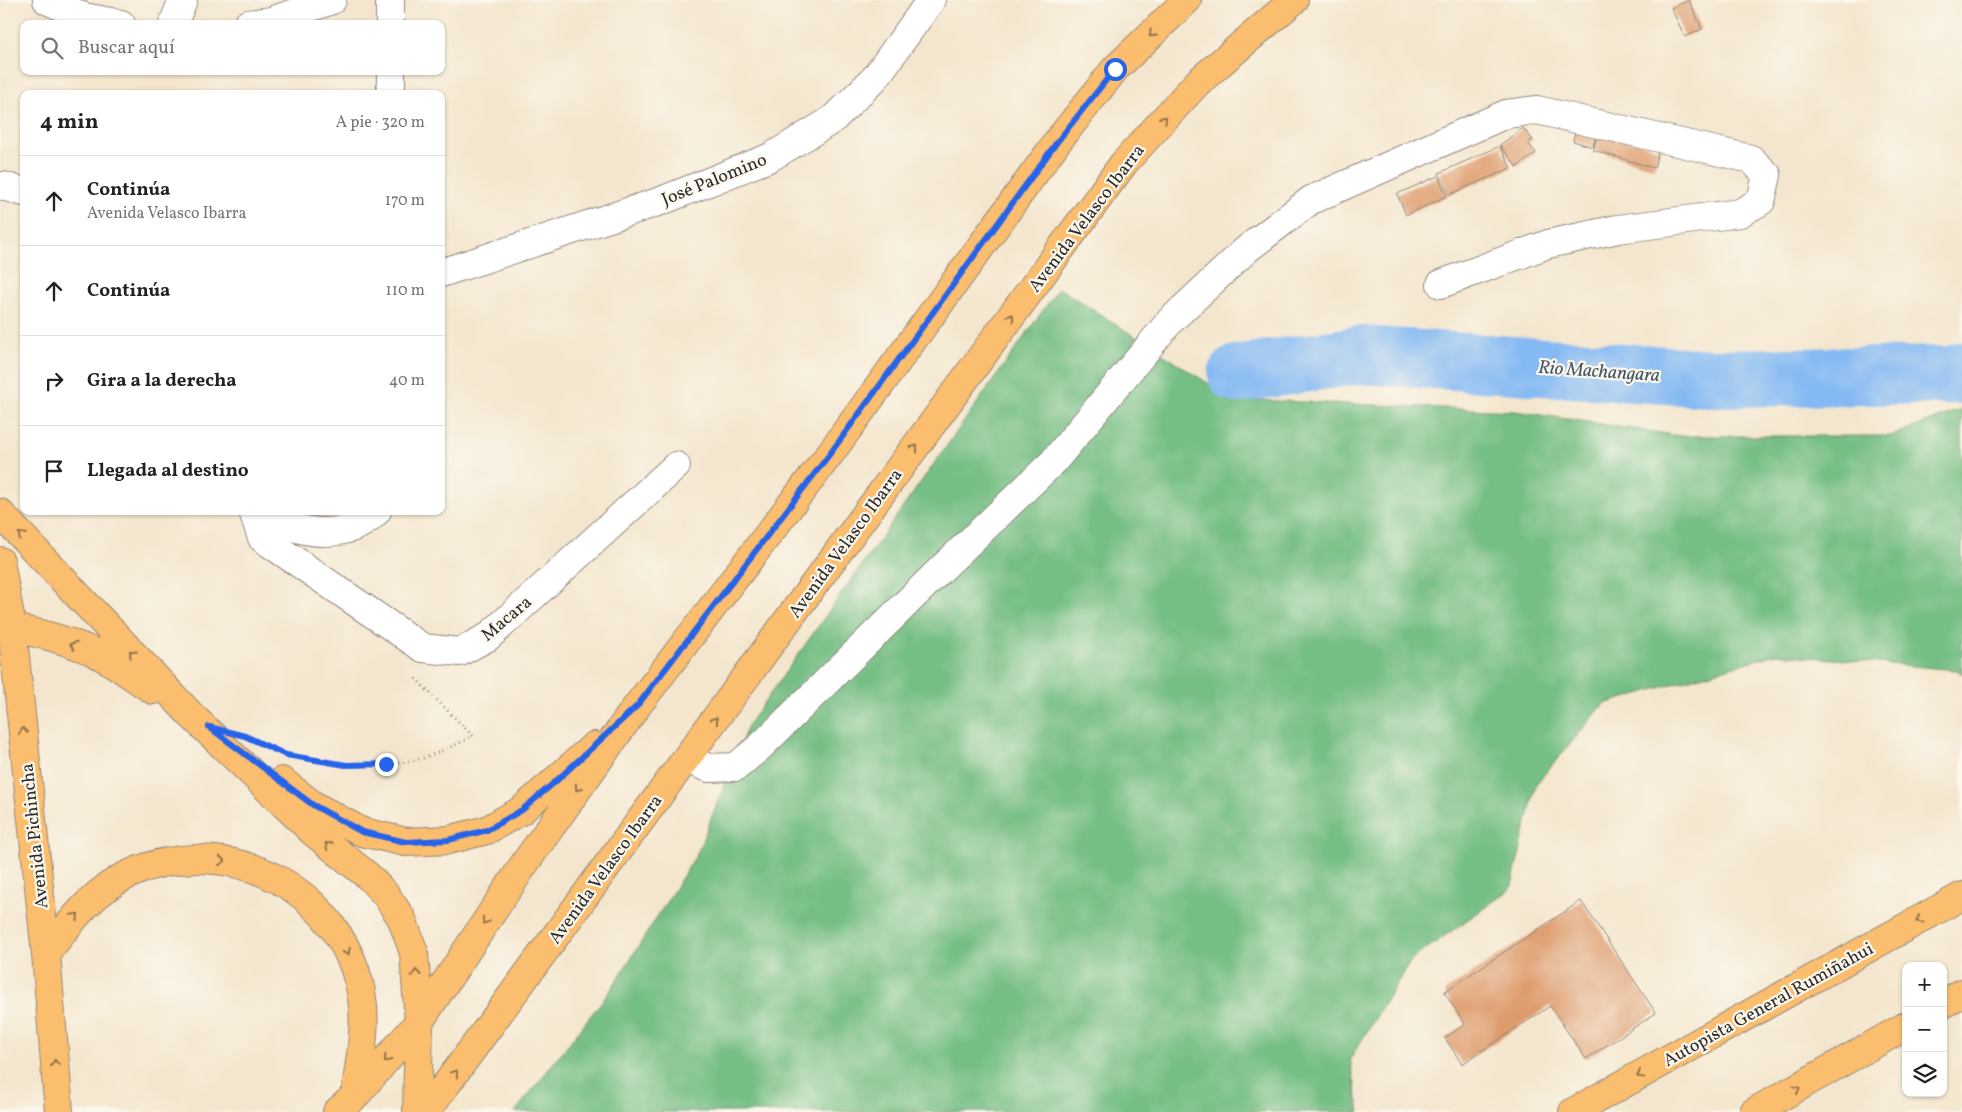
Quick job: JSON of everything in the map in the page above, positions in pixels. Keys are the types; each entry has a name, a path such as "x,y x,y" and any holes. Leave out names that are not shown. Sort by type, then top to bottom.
{"main road":[{"path":"346,1104 419,1022 525,863 637,706 838,443 1057,142 1115,69 1187,0"},
{"name":"Avenida Velasco Ibarra","path":"426,1112 1124,164 1197,83 1294,1"},
{"path":"0,513 190,714 313,832 368,876 386,895 402,919 414,953 419,1022 418,1112"},
{"name":"Avenida Pichincha","path":"0,561 6,628 46,954 59,1112"},
{"path":"6,628 50,637 95,653 190,714 261,764 313,805 362,832 406,842 448,840 487,830 522,810 637,706"},
{"path":"46,954 73,918 101,892 133,872 173,861 216,860 224,860 265,872 290,885 315,905 337,932 353,963 362,999 362,1041 346,1104"},
{"name":"Autopista General Rumiñahui","path":"1573,1112 1962,896"},
{"path":"1947,1002 1962,993"},
{"path":"1754,1112 1902,1028"}],"street":[{"path":"48,0 84,17 99,20"},
{"path":"175,20 183,0"},
{"path":"274,20 332,0"},
{"path":"390,0 390,20"},
{"name":"José Palomino","path":"445,272 661,201 771,157 832,120 875,78 931,0"},
{"path":"391,75 391,90"},
{"path":"686,759 709,768 736,767 761,746 1053,462 1171,320 1247,248 1312,200 1506,114 1537,110 1750,159 1767,175 1761,201 1740,213 1618,229 1548,244 1441,284"},
{"name":"Macara","path":"254,515 262,538 422,648 460,652 488,637 676,466"},
{"path":"269,515 289,526 316,533 343,531 374,515"}],"path":[{"path":"295,756 346,765 386,764 433,754 473,736 414,677"}],"green space":[{"path":"1059,288 1233,399 1515,411 1680,436 1891,436 1962,409 1962,674 1957,670 1776,654 1604,704 1536,784 1511,889 1412,959 1350,1059 1360,1112 515,1112 610,991 697,854 748,725"}],"building":[{"path":"1689,0 1702,29 1685,37 1671,8"},
{"path":"1523,128 1533,140 1528,143 1536,153 1517,167 1500,145"},
{"path":"1576,128 1596,135 1593,147 1573,141"},
{"path":"1598,132 1659,149 1654,168 1593,150"},
{"path":"1500,146 1511,168 1449,195 1439,173"},
{"path":"1438,176 1447,196 1406,215 1397,194"},
{"path":"1581,901 1656,1013 1586,1059 1550,1006 1462,1064 1445,1038 1465,1024 1444,992"}],"waterway":[{"name":"Rio Machangara","path":"1237,374 1360,355 1711,378 1956,375 1962,371"}],"route":[{"path":"386,764 346,765 286,755 245,736 209,727 261,764 313,805 362,832 406,842 448,840 487,830 522,810 637,706 832,451 1057,142 1115,69"}]}
